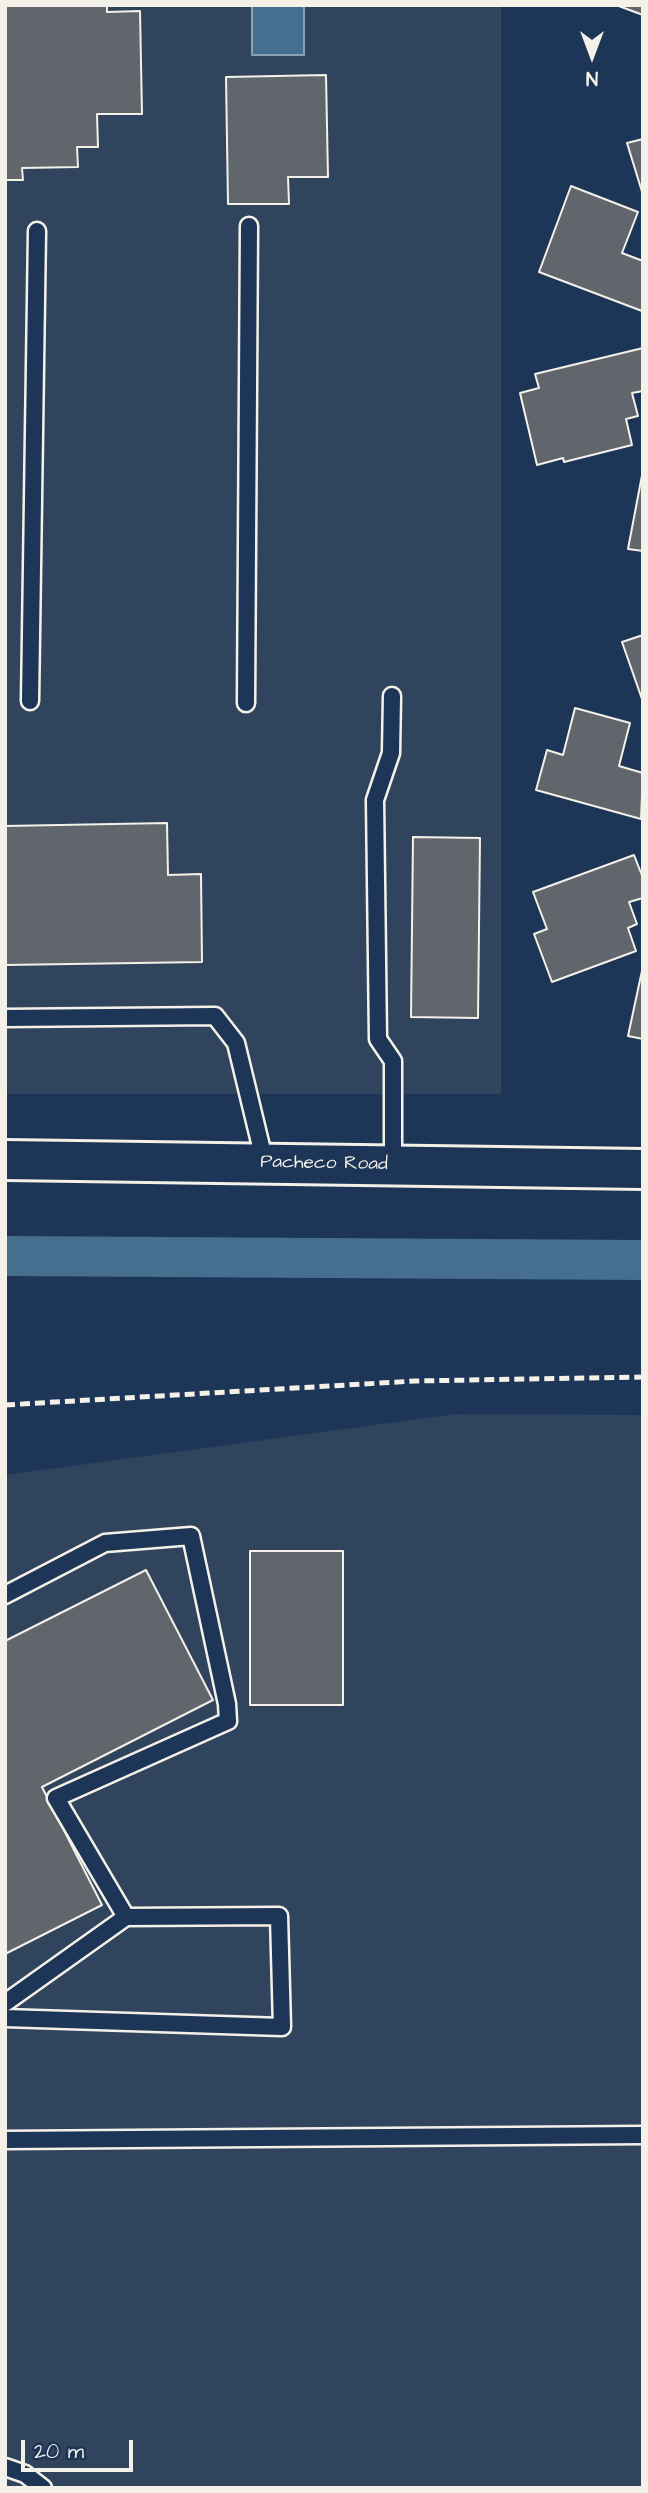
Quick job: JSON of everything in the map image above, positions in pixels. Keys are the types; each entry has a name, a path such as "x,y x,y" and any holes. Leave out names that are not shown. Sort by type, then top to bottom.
{"street":[{"name":"Pacheco Road","path":"5,1160 643,1169"}],"lane":[{"path":"246,703 249,226"},
{"path":"30,701 37,231"},
{"path":"392,696 391,753 375,800 378,1039 393,1061 393,1165"},
{"path":"5,1018 215,1016 236,1042 264,1163"},
{"path":"5,1595 105,1543 191,1536 228,1720 56,1797 126,1917"},
{"path":"5,2003 126,1917 279,1916 282,2027 5,2018"},
{"path":"5,2140 643,2135"},
{"path":"5,2467 25,2474 43,2488"}],"shaded area":[{"path":"5,5 501,5 501,1094 5,1094"},
{"path":"252,5 304,5 304,55 252,55"},
{"path":"456,1414 643,1415 643,2488 5,2488 5,1475"}],"building":[{"path":"5,5 107,5 107,12 140,11 142,114 97,114 98,147 77,147 78,167 22,168 23,180 5,180"},
{"path":"616,5 643,5 643,15"},
{"path":"326,75 328,177 288,177 289,204 228,204 226,77"},
{"path":"643,139 643,195 627,143"},
{"path":"571,186 638,212 622,253 643,261 642,311 539,272"},
{"path":"643,348 643,391 632,393 638,416 626,419 632,445 564,462 563,458 537,465 520,393 539,388 535,374"},
{"path":"643,470 643,551 628,549"},
{"path":"643,635 643,702 622,642"},
{"path":"575,708 630,723 619,766 643,773 641,819 536,790 547,750 563,755"},
{"path":"167,823 168,875 201,874 202,962 5,965 5,826"},
{"path":"413,837 480,838 478,1018 411,1017"},
{"path":"634,855 643,878 643,898 629,902 637,924 628,928 636,951 552,982 534,934 547,929 533,892"},
{"path":"643,966 643,1039 628,1036"},
{"path":"250,1551 343,1551 343,1705 250,1705"},
{"path":"146,1570 213,1700 42,1787 102,1905 5,1954 5,1641"}],"waterway":[{"path":"5,1256 643,1260"}],"railway":[{"path":"5,1405 415,1381 643,1377"}]}
